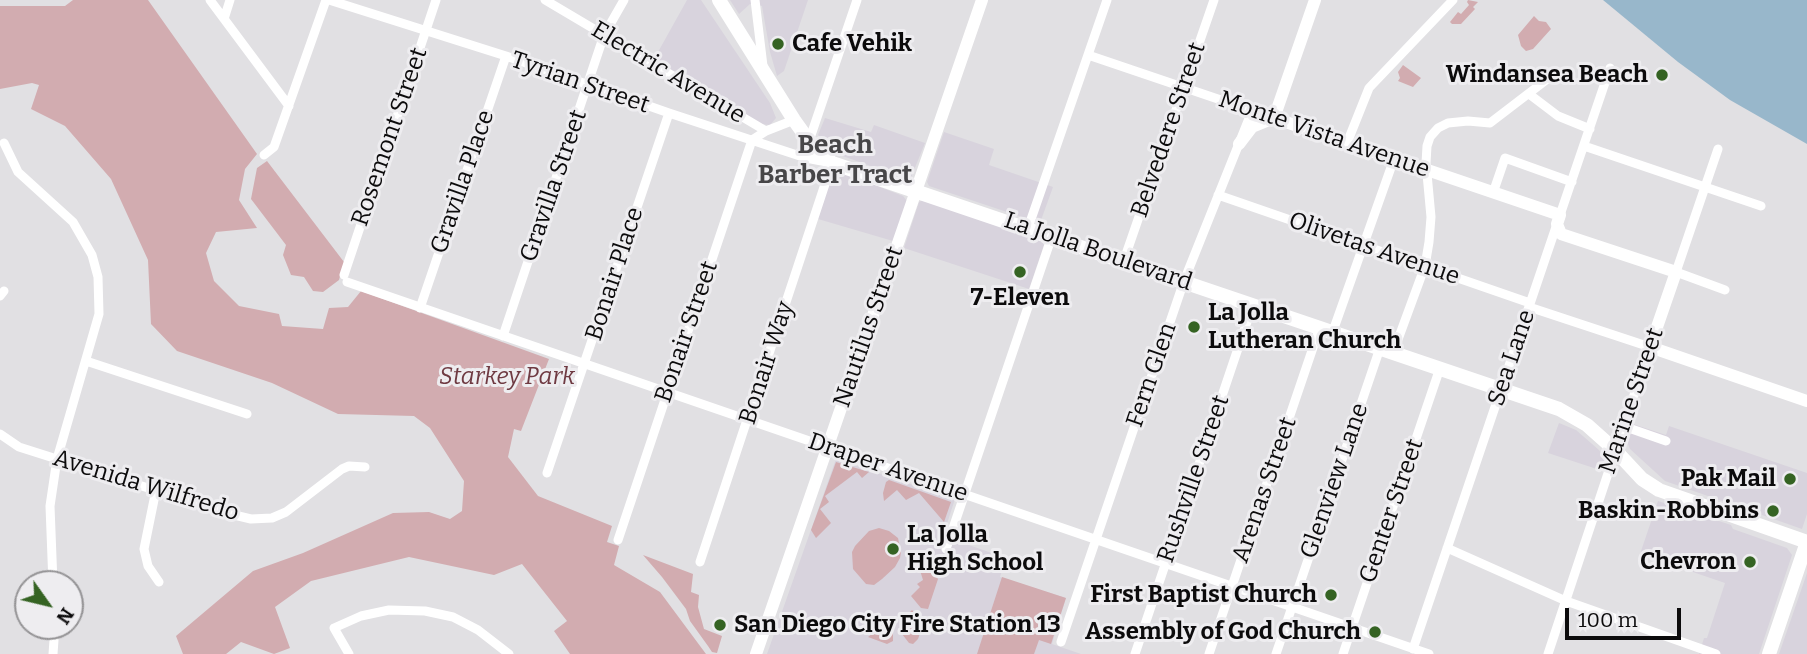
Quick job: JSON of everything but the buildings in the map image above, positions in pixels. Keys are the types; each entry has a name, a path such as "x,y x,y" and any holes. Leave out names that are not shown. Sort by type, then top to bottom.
{"main road":[{"name":"La Jolla Boulevard","path":"719,0 794,120 809,141 832,163 1559,409 1575,417 1615,450 1642,479 1659,490 1807,542"},
{"path":"1769,654 1807,542"}],"street":[{"path":"210,0 289,106"},
{"path":"224,19 230,0"},
{"path":"264,155 274,148 328,0"},
{"name":"Tyrian Street","path":"328,0 506,56 806,158 832,163"},
{"name":"Rosemont Street","path":"345,278 436,0"},
{"name":"Electric Avenue","path":"545,0 766,131 794,120"},
{"name":"Gravilla Street","path":"503,335 604,35 624,0"},
{"path":"755,0 763,67"},
{"path":"809,141 857,0"},
{"name":"Nautilus Street","path":"756,654 982,0"},
{"path":"1028,228 1107,0"},
{"name":"Belvedere Street","path":"1124,260 1214,0"},
{"path":"1239,144 1252,127 1274,118 1315,0"},
{"path":"1347,143 1369,88 1453,0"},
{"name":"Monte Vista Avenue","path":"1088,55 1493,193 1559,220 1561,234 1725,290"},
{"name":"Gravilla Place","path":"420,307 506,56"},
{"name":"Sea Lane","path":"1413,649 1610,68"},
{"name":"Glenview Lane","path":"1276,654 1387,350 1425,266 1432,217 1426,170 1428,141 1443,124 1468,121 1490,123 1554,74"},
{"path":"1529,94 1558,116 1590,129"},
{"name":"Fern Glen","path":"1061,642 1184,281 1252,111"},
{"name":"Bonair Place","path":"547,473 669,113"},
{"path":"752,140 766,131"},
{"name":"Bonair Street","path":"618,540 752,140"},
{"path":"4,143 18,172 73,222 92,256 98,277 99,314 57,459 50,506 52,570"},
{"path":"1584,146 1761,206"},
{"name":"Marine Street","path":"1548,654 1718,149"},
{"path":"1493,193 1505,158 1572,181"},
{"name":"Arenas Street","path":"1209,654 1327,329 1364,245 1394,159"},
{"name":"Bonair Way","path":"701,562 832,163"},
{"name":"Olivetas Avenue","path":"1218,195 1425,266 1648,352 1807,401"},
{"path":"946,549 1052,236"},
{"name":"Draper Avenue","path":"345,278 420,307 1429,654"},
{"name":"Rushville Street","path":"1135,654 1254,304"},
{"path":"86,361 247,414"},
{"name":"Genter Street","path":"1343,654 1440,368"},
{"path":"1623,426 1666,440"},
{"name":"Avenida Wilfredo","path":"0,434 19,447 251,519 272,518 300,503 342,469 349,466 365,467"},
{"path":"156,490 144,549 148,566 159,582"},
{"path":"1447,548 1566,601 1716,654"},
{"path":"349,654 334,628 361,616 388,610 425,611 453,617 478,630 509,654"}],"shaded area":[{"path":"687,0 701,0 770,103 776,118 770,125 760,124 653,61"},
{"path":"730,0 808,0 784,71 777,76 762,6 750,4 739,14"},
{"path":"825,118 871,132 874,125 925,143 910,180 837,154 818,135"},
{"path":"944,132 994,149 989,165 1053,187 1040,223 929,186 927,182"},
{"path":"834,169 903,196 907,201 893,241 818,219"},
{"path":"923,200 1041,240 1044,245 1029,289 904,248 919,202"},
{"path":"1559,423 1576,430 1599,450 1605,459 1600,470 1548,453"},
{"path":"1633,424 1666,435 1669,426 1807,473 1807,514 1802,529 1665,481 1630,449 1627,442"},
{"name":"La Jolla High School","path":"836,459 955,499 943,536 1006,558 1000,577 1066,598 1052,644 1081,654 767,654"},
{"path":"1658,501 1731,525 1733,529 1787,548 1792,555 1759,654 1699,654 1725,583 1640,554"},
{"path":"1807,573 1807,654 1779,654"}],"green space":[{"name":"Starkey Park","path":"73,0 148,0 257,154 245,169 239,200 257,228 216,232 206,253 214,281 239,306 279,314 282,326 323,329 329,308 348,307 361,291 549,359 521,431 514,429 508,457 538,496 612,526 607,542 619,546 614,565 660,592 706,654 570,654 554,631 567,621 522,564 494,575 409,557 311,581 275,607 290,648 274,654 241,642 226,654 183,654 176,636 253,571 303,553 393,513 429,512 450,519 462,511 464,481 430,428 414,416 338,414 272,383 177,351 151,324 148,260 111,179 65,126 31,109 39,85 32,83 0,89 0,6 65,6"},
{"path":"1468,0 1478,2 1473,7 1475,9 1461,24 1452,24 1450,22 1458,12 1461,14 1469,5"},
{"path":"1534,16 1539,21 1546,22 1551,29 1533,49 1526,51 1521,46 1518,35"},
{"path":"1403,65 1421,78 1413,87 1398,81 1398,72"},
{"path":"267,161 344,262 339,280 323,292 313,291 304,277 291,275 283,255 286,245 251,199 257,168"},
{"path":"836,462 869,472 862,478 857,472 825,496 829,502 820,509 831,523 816,538 811,530"},
{"path":"889,480 951,502 944,522 919,493 906,500 897,490 884,501 883,493"},
{"path":"879,528 898,538 900,558 882,579 874,585 866,584 853,569 852,552 869,531"},
{"path":"643,555 693,574 691,592 699,595 698,607 704,629 722,636 717,653 712,652 690,621 686,609"},
{"path":"921,558 938,579 928,609 921,608 911,596 920,587 917,584 923,580 918,564 910,564"},
{"path":"1002,577 1066,598 1051,644 1039,640 1034,654 977,654"},
{"path":"912,610 918,617 925,619 918,639 913,644 902,634 908,628 904,624 907,620 905,617"},
{"path":"886,623 893,632 893,641 887,644 868,637"}],"water":[{"path":"1603,0 1807,0 1807,144 1730,100 1678,62"}],"place":[{"name":"Cafe Vehik","path":"778,44"},
{"name":"Windansea Beach","path":"1662,75"},
{"name":"7-Eleven","path":"1020,272"},
{"name":"La Jolla Lutheran Church","path":"1194,327"},
{"name":"Pak Mail","path":"1790,479"},
{"name":"Baskin-Robbins","path":"1773,511"},
{"name":"La Jolla High School","path":"893,549"},
{"name":"Chevron","path":"1750,562"},
{"name":"First Baptist Church","path":"1331,595"},
{"name":"San Diego City Fire Station 13","path":"720,625"},
{"name":"Assembly of God Church","path":"1375,632"}],"district":[{"name":"Beach Barber Tract","path":"835,161"}]}
